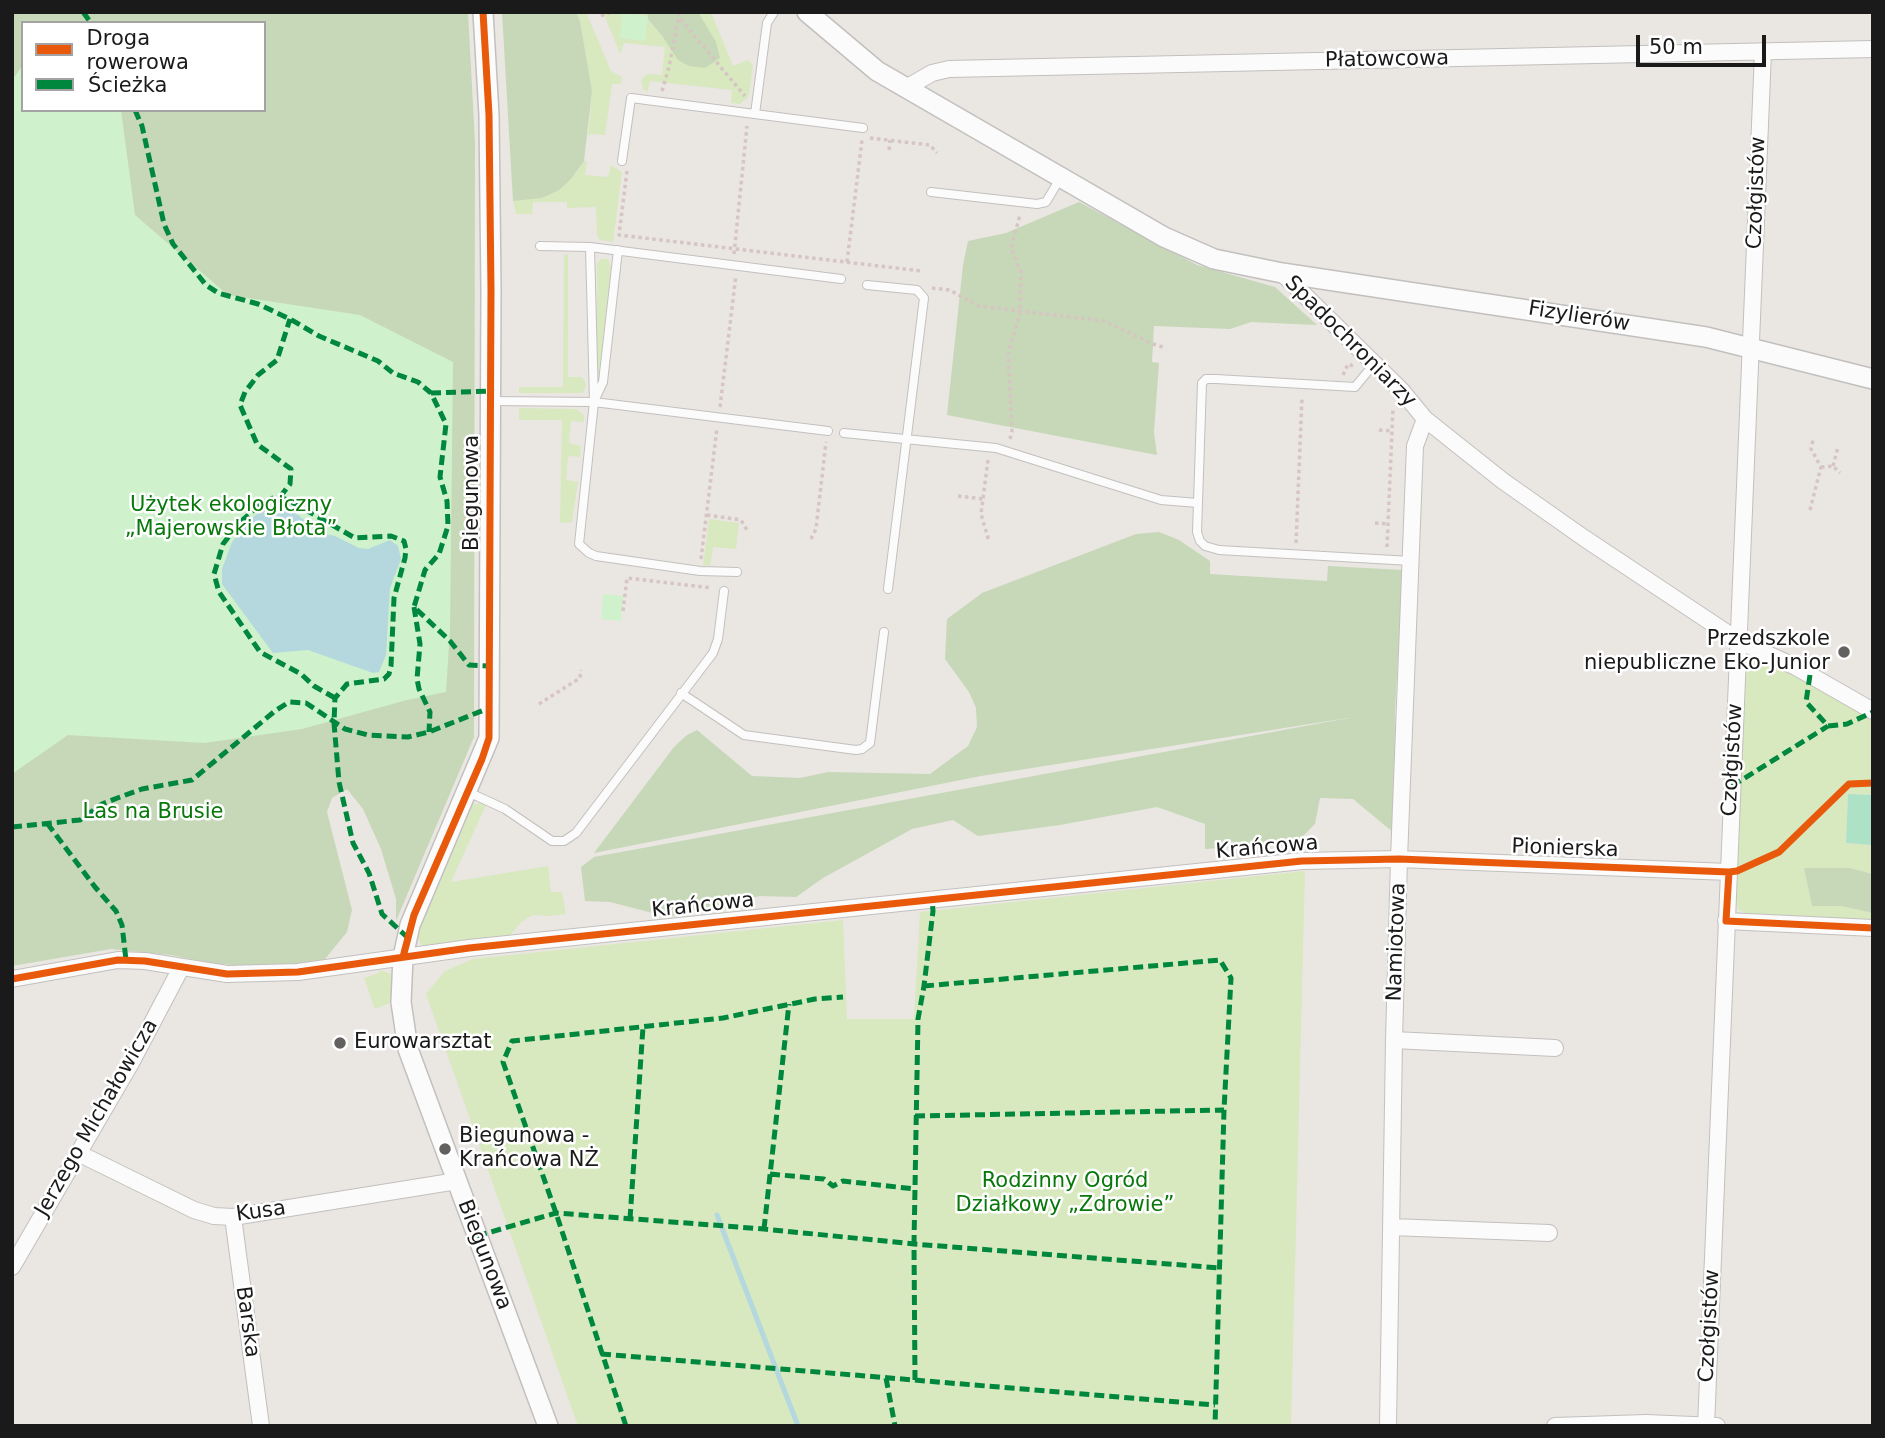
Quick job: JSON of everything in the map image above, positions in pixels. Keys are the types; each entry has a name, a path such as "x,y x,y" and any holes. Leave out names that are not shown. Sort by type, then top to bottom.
{"street":[{"name":"Biegunowa","path":"483,12 489,115 489,738 414,915 403,957 402,1013 408,1049 548,1426"},
{"name":"Spadochroniarzy","path":"807,12 877,71 1164,237 1199,255 1227,264 1282,274 1402,391 1425,419 1513,488 1739,641 1796,667 1873,710"},
{"name":"Płatowcowa","path":"906,88 932,73 949,69 1873,49"},
{"name":"Czołgistów","path":"1706,1426 1763,52"},
{"name":"Fizylierów","path":"1282,274 1706,337 1873,379"},
{"name":"Namiotowa","path":"1388,1426 1399,859 1415,446 1425,419"},
{"name":"Pionierska","path":"1399,859 1729,872"},
{"name":"Krańcowa","path":"12,979 118,960 145,961 227,974 280,973 403,957 1269,864 1399,859"},
{"path":"1726,921 1873,928"},
{"name":"Jerzego Michałowicza","path":"12,1268 131,1063 181,968"},
{"path":"1394,1040 1555,1048"},
{"name":"Kusa","path":"78,1153 194,1210 214,1216 233,1217 457,1181"},
{"name":"Barska","path":"233,1217 261,1426"},
{"path":"1391,1227 1549,1233"},
{"path":"1555,1426 1632,1423 1717,1426"}],"lane":[{"path":"753,112 767,23 774,12"},
{"path":"622,161 631,99 753,112 863,128"},
{"path":"931,192 1037,204 1046,202 1061,177"},
{"path":"540,246 618,250 841,279"},
{"path":"590,247 594,402 579,544 596,556 700,571 737,572"},
{"path":"594,402 603,382 618,250"},
{"path":"867,285 917,290 924,298 888,589"},
{"path":"1374,364 1355,387 1206,379 1202,383 1198,532 1200,541 1205,546 1219,550 1410,561"},
{"path":"491,401 594,402 828,431"},
{"path":"844,433 990,447 1161,500 1198,503"},
{"path":"468,792 505,809 552,841 564,841 576,834 713,653 718,639 724,591"},
{"path":"681,693 744,735 856,750 865,748 870,743 884,632"}],"path":[{"path":"601,16 611,12"},
{"path":"679,14 753,112 733,249 736,274 700,571"},
{"path":"660,102 663,82 670,67 679,14"},
{"path":"847,262 862,137 930,145 937,153"},
{"path":"889,150 890,140"},
{"path":"622,161 627,167 619,235 921,271"},
{"path":"1007,452 1012,431 1008,354 1020,310 1021,269 1011,248 1019,224 1022,202"},
{"path":"662,240 663,231"},
{"path":"687,243 688,234"},
{"path":"777,254 778,245"},
{"path":"804,249 804,257"},
{"path":"874,265 875,257"},
{"path":"917,290 950,290 978,306 1104,321 1166,348"},
{"path":"1295,555 1303,384"},
{"path":"1386,560 1394,406 1387,399"},
{"path":"1379,430 1393,431"},
{"path":"811,539 816,529 828,431"},
{"path":"1810,510 1821,467 1811,449 1814,440"},
{"path":"989,541 981,514 990,447"},
{"path":"1833,466 1838,447"},
{"path":"1821,467 1833,466 1840,472"},
{"path":"958,496 983,499"},
{"path":"707,515 741,520 747,530"},
{"path":"1375,523 1388,524"},
{"path":"623,611 627,578 724,591"},
{"path":"539,704 580,678 581,670"}],"green space":[{"name":"Las na Brusie","path":"12,12 468,12 475,142 474,737 396,921 396,899 381,849 363,809 347,789 332,798 327,812 352,910 347,932 325,959 254,967 111,949 12,966 12,747 207,336 73,112 266,112 266,21 21,21 22,112 12,125"},
{"path":"502,12 576,12 580,21 592,91 584,161 559,190 542,198 513,201"},
{"path":"576,12 586,12 611,71 622,77 621,84 612,84 605,135 591,134 588,137 592,91 580,21"},
{"path":"603,12 647,12 648,19 663,37 701,18 698,12 711,12 733,66 748,60 753,65 749,96 740,104 731,103 732,90 650,81 647,92 643,89 641,80 647,74 662,75 665,47 624,43 620,54"},
{"path":"647,12 698,12 716,42 720,58 705,68 689,66 678,60 648,19"},
{"path":"622,13 648,16 645,41 620,38"},
{"name":"Użytek ekologiczny „Majerowskie Błota”","path":"21,68 21,112 121,112 135,215 228,295 360,315 453,362 450,630 446,692 302,729 204,743 68,735 12,774 12,80"},
{"path":"584,161 587,161 585,175 608,177 611,165 622,172 613,242 600,240 597,235 596,207 567,208 567,202 533,202 532,214 516,214 513,201 542,198 571,179"},
{"path":"1079,202 1197,265 1275,287 1317,325 1251,322 1230,329 1154,326 1152,362 1159,363 1154,432 1157,455 947,415 968,241 1006,233"},
{"path":"564,254 568,255 568,377 582,377 586,384 585,389 582,393 519,393 519,387 563,387"},
{"path":"601,259 608,259 611,267 597,376 597,264"},
{"path":"519,408 577,409 584,415 584,422 571,421 569,443 581,446 580,457 568,456 566,480 578,482 572,522 560,523 562,420 519,420"},
{"path":"709,519 739,523 736,549 713,547 710,566 703,565"},
{"path":"1159,532 1179,540 1210,561 1210,574 1327,581 1328,566 1403,570 1395,710 1394,833 1353,799 1320,798 1315,824 1296,843 1205,849 1205,824 1157,807 1060,825 978,836 953,820 912,829 823,878 796,897 760,896 668,917 610,902 585,901 581,867 594,857 1354,717 981,776 594,853 674,747 697,730 752,776 800,778 828,772 930,774 968,746 977,727 976,708 969,692 945,659 947,619 982,593 1136,534"},
{"path":"603,594 623,596 621,621 601,619"},
{"path":"1756,661 1772,662 1873,722 1873,795 1848,794 1846,843 1873,845 1873,874 1850,868 1804,868 1812,906 1841,906 1873,913 1873,920 1746,914 1738,909 1736,901 1745,671"},
{"path":"1848,794 1873,795 1873,845 1846,843"},
{"path":"473,804 486,805 451,882 548,866 551,892 562,892 566,914 533,915 521,922 509,937 422,946 417,937 420,926"},
{"path":"1804,868 1850,868 1873,874 1873,913 1841,906 1812,906"},
{"name":"Rodzinny Ogród Działkowy „Zdrowie”","path":"1305,871 1291,1426 578,1426 426,994 445,971 473,959 843,920 847,1019 914,1019 920,912"},
{"path":"380,970 391,974 392,1002 375,1009 364,978 379,973"}],"water":[{"path":"279,505 297,514 315,532 335,536 359,548 368,549 390,540 398,546 401,559 390,588 386,655 379,672 373,673 308,650 273,653 222,584 222,569 232,542 249,520 265,508"}],"waterway":[{"path":"717,1215 798,1426"}],"marked path":[{"path":"83,12 90,21"},
{"path":"136,112 142,126 164,224 173,244 206,285 218,293 258,304 319,336 378,361 393,373 418,382 431,393 446,424 440,477 447,501 448,526 439,554 425,570 414,607 450,641 469,665 490,666"},
{"path":"280,497 290,484 291,469 257,444 240,405 245,392 258,375 277,360 290,319"},
{"path":"431,393 491,391"},
{"path":"335,698 314,686 301,674 260,652 219,592 214,574 223,544 239,523 261,504 273,498 280,497 290,501 355,538 391,536 404,541 405,558 394,598 389,674 384,679 347,684 335,698 334,723 339,782 353,843 369,873 382,914 407,937"},
{"path":"414,607 420,644 417,679 430,712 429,732"},
{"path":"1810,675 1806,702 1828,726 1847,724 1873,712"},
{"path":"12,827 80,820 102,804 142,789 192,780 289,702 306,703 345,729 368,735 408,737 429,732 489,708"},
{"path":"1732,786 1828,726"},
{"path":"47,823 116,911 122,925 126,960"},
{"path":"915,1380 914,1244 918,1019 933,911 932,899"},
{"path":"924,986 1220,960 1231,978 1224,1110 1215,1426"},
{"path":"626,1426 503,1062 512,1041 723,1018 815,999 843,997"},
{"path":"764,1229 789,1004"},
{"path":"630,1219 643,1027"},
{"path":"915,1116 1224,1110"},
{"path":"770,1174 824,1179 833,1186 843,1181 915,1189"},
{"path":"477,1236 556,1213 1220,1268"},
{"path":"601,1354 1215,1405"},
{"path":"886,1378 895,1426"}],"cycle path":[{"path":"403,957 414,915 489,738 491,290 489,115 483,12"},
{"path":"12,979 118,960 145,961 227,974 298,972 469,948 1302,861 1399,859 1729,872 1779,852 1849,784 1873,783"},
{"path":"1729,872 1726,921 1873,928"}],"place":[{"name":"Przedszkole niepubliczne Eko-Junior","path":"1844,652"},
{"name":"Eurowarsztat","path":"340,1043"},
{"name":"Biegunowa - Krańcowa NŻ","path":"445,1149"}]}
